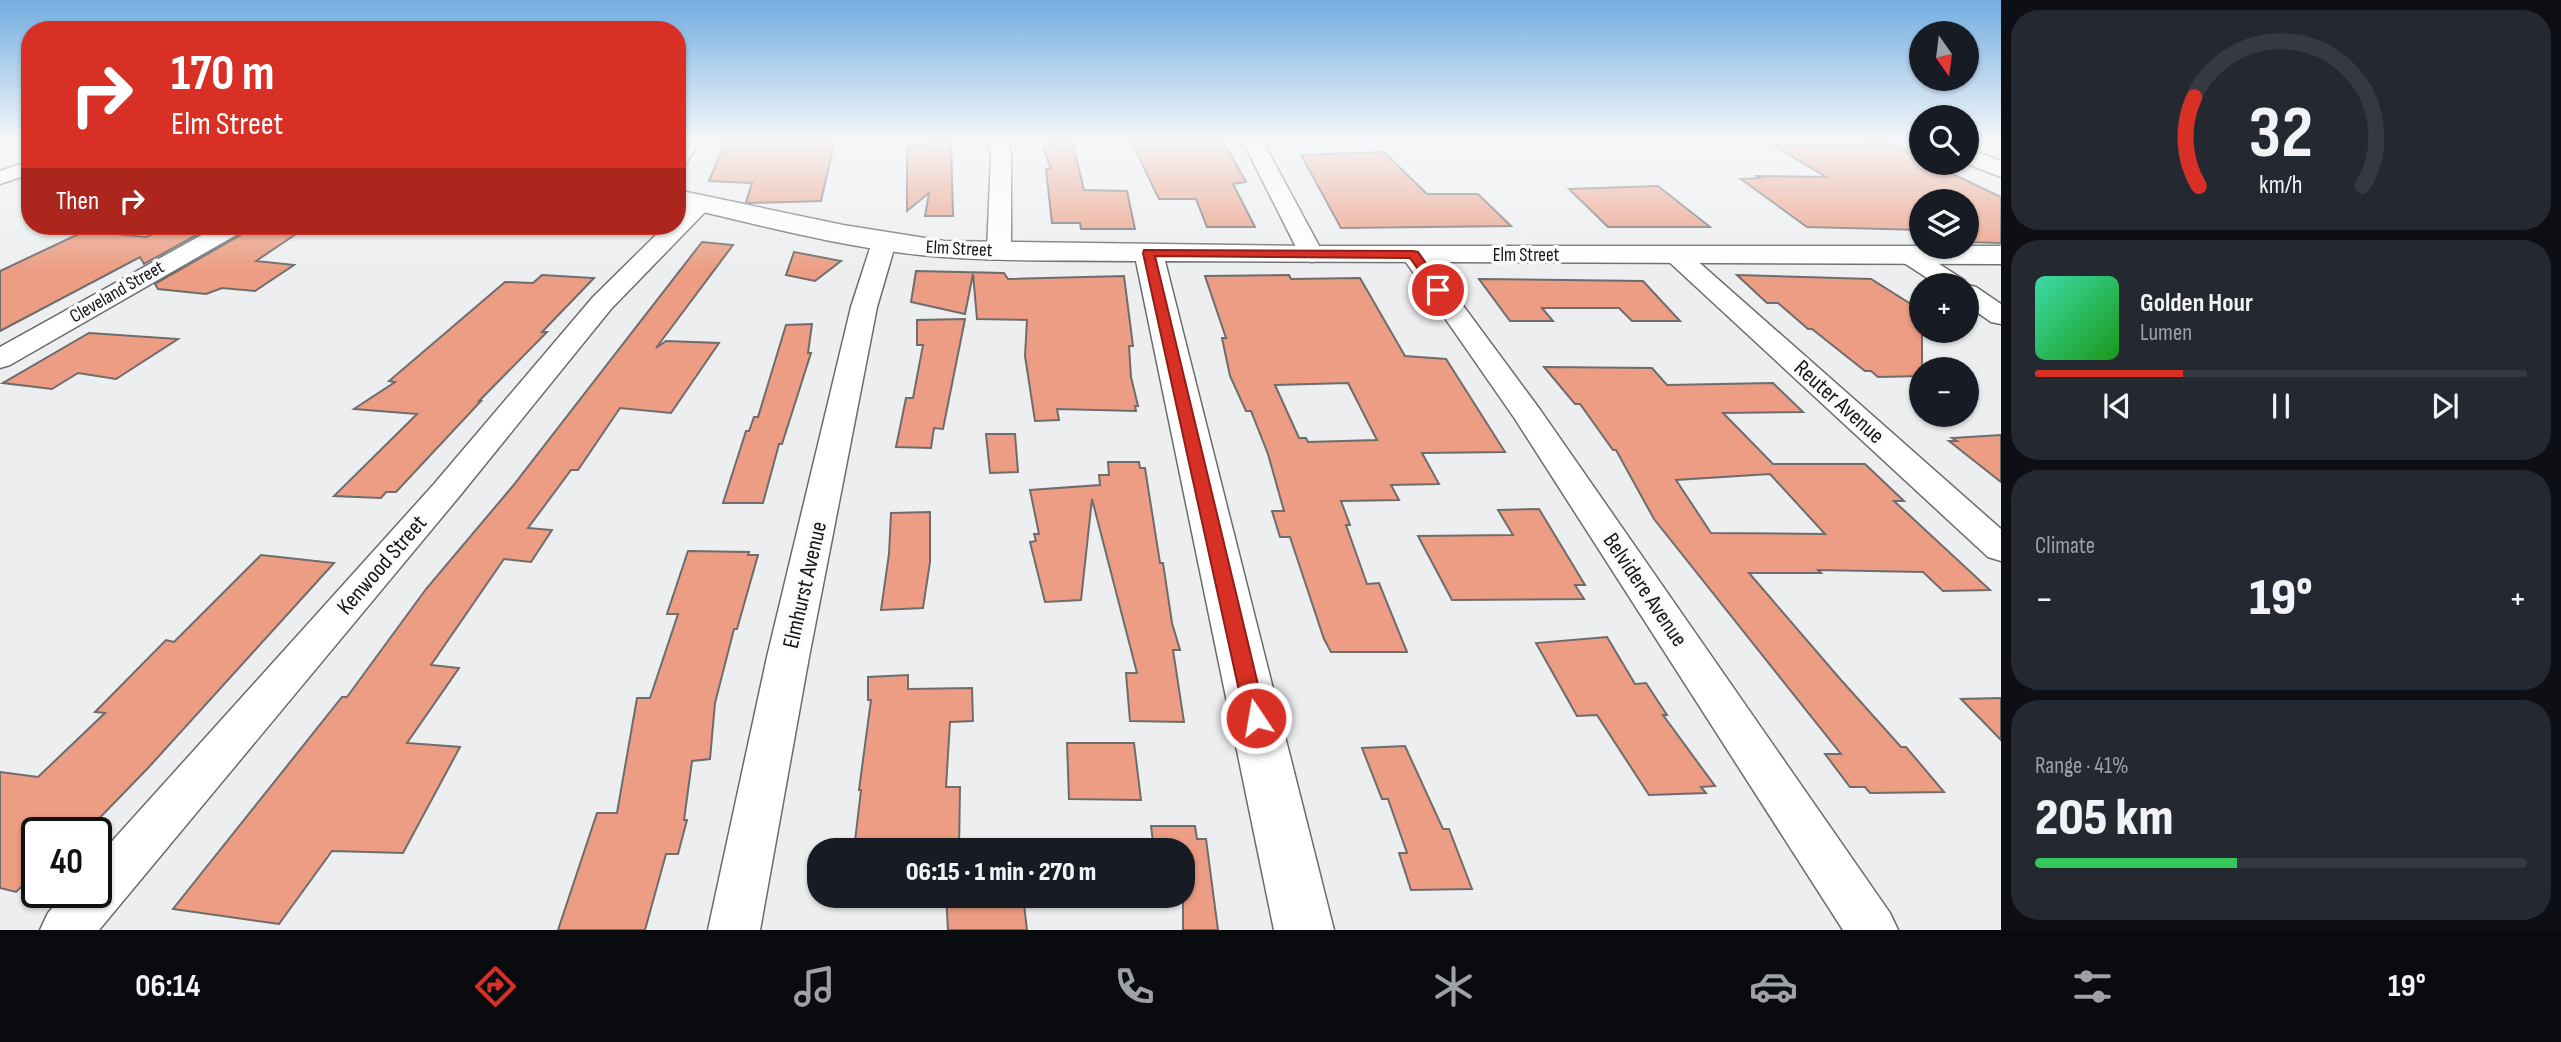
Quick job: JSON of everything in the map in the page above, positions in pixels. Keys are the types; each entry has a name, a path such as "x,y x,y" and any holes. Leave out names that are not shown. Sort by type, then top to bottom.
{"street":[{"path":"999,251 1000,183"},
{"path":"1275,183 1312,255"},
{"name":"Elm Street","path":"689,201 884,242 944,249 1312,255 1909,256"},
{"name":"Cleveland Street","path":"0,359 219,235"},
{"name":"Kenwood Street","path":"66,930 446,491 660,235"},
{"name":"Elmhurst Avenue","path":"734,930 788,656 864,307 884,242"},
{"path":"1149,253 1304,930"},
{"name":"Belvidere Avenue","path":"1413,255 1530,418 1872,930"},
{"name":"Reuter Avenue","path":"1676,255 2001,549"},
{"name":"Elm Street","path":"1979,255 2001,255"},
{"path":"1915,259 1936,273"},
{"path":"1979,301 2001,316"}],"building":[{"path":"752,183 825,183 821,201 746,202"},
{"path":"907,183 952,183 953,216 925,216 929,193 907,211"},
{"path":"1048,183 1082,183 1084,190 1127,191 1135,229 1081,229 1080,223 1052,223"},
{"path":"1151,183 1237,183 1233,184 1255,227 1207,227 1196,199 1159,199"},
{"path":"1317,183 1416,183 1427,194 1478,194 1511,226 1341,228"},
{"path":"1747,183 1973,183 2001,197 2001,243 1979,242 1979,189 1909,189 1909,230 1807,227"},
{"path":"1658,186 1710,227 1608,227 1569,189"},
{"path":"76,235 197,235 144,264 140,257 0,331 0,271"},
{"path":"241,235 295,235 256,261 294,265 255,291 222,288 206,294 158,289 155,284"},
{"path":"702,242 733,245 656,348 666,341 719,343 671,413 620,408 578,470 571,470 528,528 552,530 531,562 504,559 431,665 459,668 407,743 460,747 403,853 332,851 279,924 173,909 342,697 347,697 426,589 512,487"},
{"path":"794,252 841,261 815,281 786,275"},
{"path":"916,271 1004,273 1008,279 1124,276 1133,346 1129,346 1131,377 1138,406 1135,406 1136,411 1057,409 1059,420 1035,421 1025,356 1027,320 977,319 973,274 965,314 911,302"},
{"path":"542,275 594,278 542,332 547,332 396,492 386,492 381,498 334,496 417,414 354,409 395,382 389,381 505,282 533,283"},
{"path":"1737,275 1871,279 1909,303 1909,343 1922,343 1922,357 1909,357 1909,376 1878,377 1871,371 1865,371 1812,329 1808,329 1778,303 1767,303"},
{"path":"1205,276 1360,278 1405,356 1446,359 1505,452 1422,453 1439,484 1391,485 1399,500 1341,501 1350,525 1346,525 1367,584 1379,583 1407,652 1331,652 1324,639 1290,537 1280,537 1272,511 1284,511 1268,454 1251,411 1246,411 1230,376 1222,338 1226,338","holes":["1348,383 1377,440 1308,442 1306,438 1299,438 1275,385"]},
{"path":"1479,279 1643,281 1680,321 1632,321 1619,308 1542,308 1553,321 1510,321"},
{"path":"965,319 943,429 934,428 931,448 896,447 906,398 913,398 923,345 917,345 917,320"},
{"path":"812,324 808,353 811,353 782,444 779,444 763,503 723,503 746,431 749,431 754,417 758,417 786,325"},
{"path":"89,333 178,339 116,379 78,373 52,389 3,383"},
{"path":"1544,367 1652,368 1667,385 1773,383 1803,412 1723,413 1773,464 1865,464 1904,501 1894,501 1990,590 1943,591 1923,572 1818,570 1821,573 1749,573 1841,680 1901,747 1906,747 1944,792 1870,793 1865,787 1850,787 1825,754 1841,754 1654,519 1616,450 1613,450 1580,404 1575,404","holes":["1770,474 1825,534 1711,533 1676,480"]},
{"path":"986,434 1015,434 1018,472 990,473"},
{"path":"2001,435 2001,482 1949,441 1957,441 1952,438"},
{"path":"1108,462 1139,462 1140,468 1145,468 1160,563 1163,563 1172,623 1180,650 1173,650 1184,722 1130,721 1126,673 1137,673 1092,499 1081,600 1045,602 1030,542 1036,541 1034,534 1039,534 1030,490 1100,485 1099,475 1109,475"},
{"path":"1539,509 1585,585 1575,585 1584,599 1452,600 1418,536 1513,535 1498,510"},
{"path":"930,512 930,562 923,608 881,610 889,554 891,513"},
{"path":"688,551 749,552 748,555 758,555 737,629 734,629 715,703 710,759 692,761 684,820 687,820 678,854 666,854 645,930 558,930 597,813 617,813 637,698 650,698 678,614 667,614"},
{"path":"261,555 334,563 101,817 21,817 21,887 16,892 0,888 0,772 38,777 105,713 95,712 166,640 174,642"},
{"path":"1607,637 1635,684 1646,683 1667,715 1663,715 1715,786 1701,787 1706,793 1649,795 1597,715 1577,716 1536,643"},
{"path":"908,675 908,689 972,688 973,721 950,722 946,787 960,787 959,838 855,838 871,700 868,700 868,677"},
{"path":"2001,698 2001,740 1961,699"},
{"path":"1067,743 1134,743 1141,800 1069,799"},
{"path":"1405,746 1443,829 1449,829 1472,889 1411,890 1399,853 1407,853 1388,799 1382,799 1362,748"},
{"path":"1151,826 1195,826 1197,839 1206,839 1218,930 1183,930 1183,908 1195,908 1195,838 1152,838"},
{"path":"947,908 1024,908 1027,930 948,930"}],"route":[{"path":"1256,718 1149,253 1413,255 1438,290"}]}
